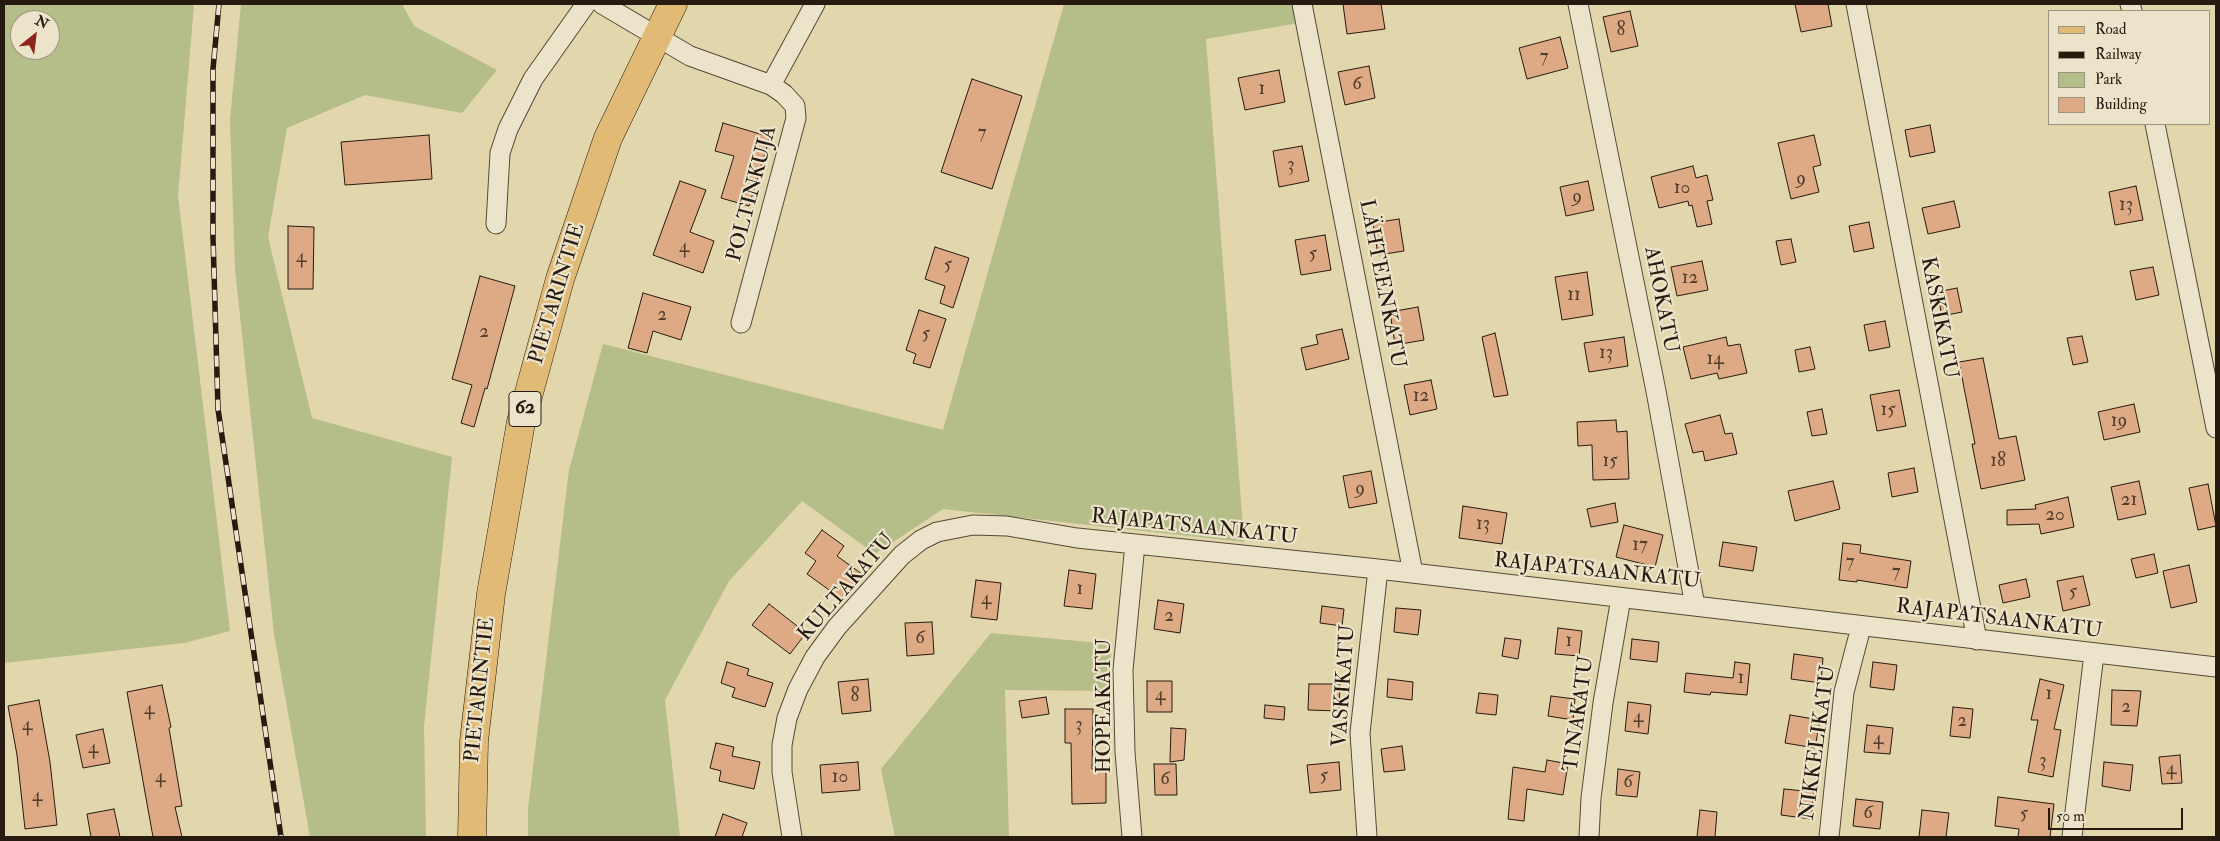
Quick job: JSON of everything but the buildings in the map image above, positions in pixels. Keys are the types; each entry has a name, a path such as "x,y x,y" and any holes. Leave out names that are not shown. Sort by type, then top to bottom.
{"main road":[{"name":"PIETARINTIE","path":"472,837 474,741 491,594 521,422 560,279 608,138 673,4"}],"street":[{"path":"496,224 500,153 508,129 533,79 586,4"},
{"name":"POLTINKUJA","path":"602,4 656,38 690,56 771,85 784,94 795,106 796,118 789,150 741,323"},
{"path":"771,85 815,4"},
{"name":"LÄHTEENKATU","path":"1302,4 1413,573"},
{"name":"AHOKATU","path":"1578,4 1656,391 1695,606"},
{"name":"KASKIKATU","path":"1856,4 1977,640"},
{"path":"2155,125 2216,428"},
{"name":"RAJAPATSAANKATU","path":"973,525 1007,526 1077,538 1378,569 1861,627 2216,667"},
{"name":"KULTAKATU","path":"792,837 782,772 782,745 787,718 798,689 815,657 837,627 902,555 921,540 937,532 973,525"},
{"name":"HOPEAKATU","path":"1132,837 1125,752 1123,670 1135,544"},
{"name":"VASKIKATU","path":"1367,837 1360,733 1378,569"},
{"name":"TINAKATU","path":"1589,837 1591,798 1603,703 1621,598"},
{"name":"NIKKELIKATU","path":"1829,837 1844,692 1861,627"},
{"path":"2072,837 2094,654"}],"green space":[{"path":"4,4 194,4 178,196 230,631 184,643 4,663"},
{"path":"241,4 402,4 414,26 497,70 462,113 365,95 287,128 268,237 312,418 452,457 424,726 426,837 310,837 274,634 235,269 230,120"},
{"path":"1064,4 1295,4 1299,23 1206,39 1244,542 943,509 875,554 802,501 729,581 665,700 680,837 528,837 528,809 569,470 603,344 943,430"},
{"path":"991,633 1111,644 1109,691 1005,690 1009,837 895,837 881,769"}],"railway":[{"path":"219,4 213,69 213,237 218,409 281,837"}]}
